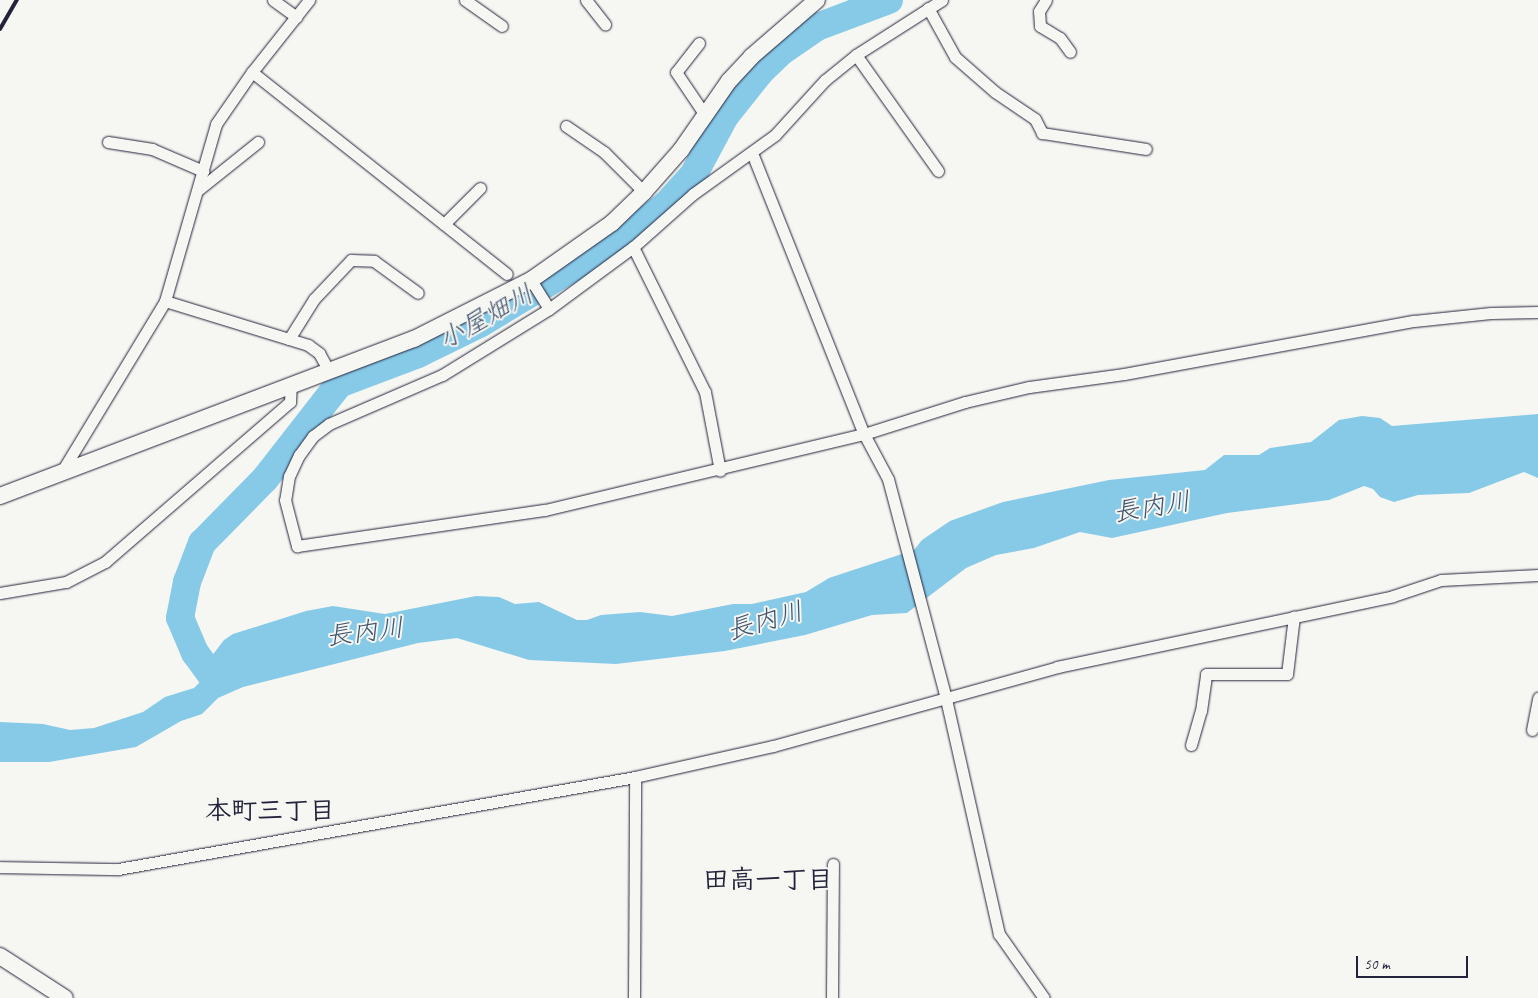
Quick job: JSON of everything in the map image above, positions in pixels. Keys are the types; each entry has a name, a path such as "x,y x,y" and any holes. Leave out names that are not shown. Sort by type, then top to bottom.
{"street":[{"path":"273,0 296,17"},
{"path":"61,473 165,301 216,124 252,72 309,0"},
{"path":"465,0 502,26"},
{"path":"586,0 605,24"},
{"path":"0,496 328,369 414,339 533,282 612,223 644,192 681,150 705,115 751,57 817,0"},
{"path":"942,0 856,55 825,80 775,135 693,194 632,247 548,306 458,366 329,424 313,436 298,455 289,476 284,500 296,546 545,510 720,470 864,434 965,402 1029,387 1124,374 1414,322 1491,313 1538,312"},
{"path":"1046,0 1039,11 1040,26 1060,38 1070,52"},
{"path":"928,8 955,57 994,92 1035,119 1042,133 1146,149"},
{"path":"699,43 676,72 705,115"},
{"path":"856,55 938,171"},
{"path":"252,72 506,274"},
{"path":"566,126 604,152 644,192"},
{"path":"108,142 152,149 204,171"},
{"path":"198,190 258,142"},
{"path":"752,153 864,434 888,479 946,699 999,934 1044,998"},
{"path":"444,224 480,188"},
{"path":"632,247 705,392 720,470"},
{"path":"289,339 314,299 352,260 374,261 418,293"},
{"path":"533,282 548,306"},
{"path":"165,301 308,345 319,353 328,369"},
{"path":"0,593 66,582 105,562 290,402 291,384"},
{"path":"0,866 118,868 635,777 773,746 1057,667 1393,596 1441,580 1538,575"},
{"path":"1191,745 1201,711 1206,674 1287,674 1294,616"},
{"path":"1532,730 1538,698"},
{"path":"634,998 635,777"},
{"path":"832,998 833,864"},
{"path":"0,956 65,998"}],"water":[{"name":"長内川","path":"1538,414 1538,478 1524,472 1469,493 1418,495 1394,502 1380,497 1373,489 1364,486 1329,500 1227,513 1112,538 1080,532 1034,548 996,555 966,568 907,613 872,615 805,635 725,651 616,664 529,660 457,638 418,643 243,687 218,698 202,714 181,721 136,747 49,762 0,762 0,722 43,724 70,730 94,728 143,712 165,697 194,688 203,679 211,657 224,640 233,634 306,611 333,606 385,614 476,596 499,597 515,604 539,602 577,620 587,620 601,615 640,612 672,616 733,604 752,604 806,592 829,578 914,550 922,540 950,521 1003,502 1109,480 1205,470 1224,455 1259,455 1270,448 1311,442 1339,420 1362,416 1380,418 1392,426"}],"waterway":[{"name":"小屋畑川","path":"217,683 195,653 180,618 187,582 202,543 265,479 339,384 418,354 481,323 624,237 667,204 694,174 725,116 760,72 782,51 817,27 889,0"}],"railway":[{"path":"0,29 17,0"}],"district":[{"name":"本町三丁目","path":"270,811"},
{"name":"田高一丁目","path":"768,880"}]}
